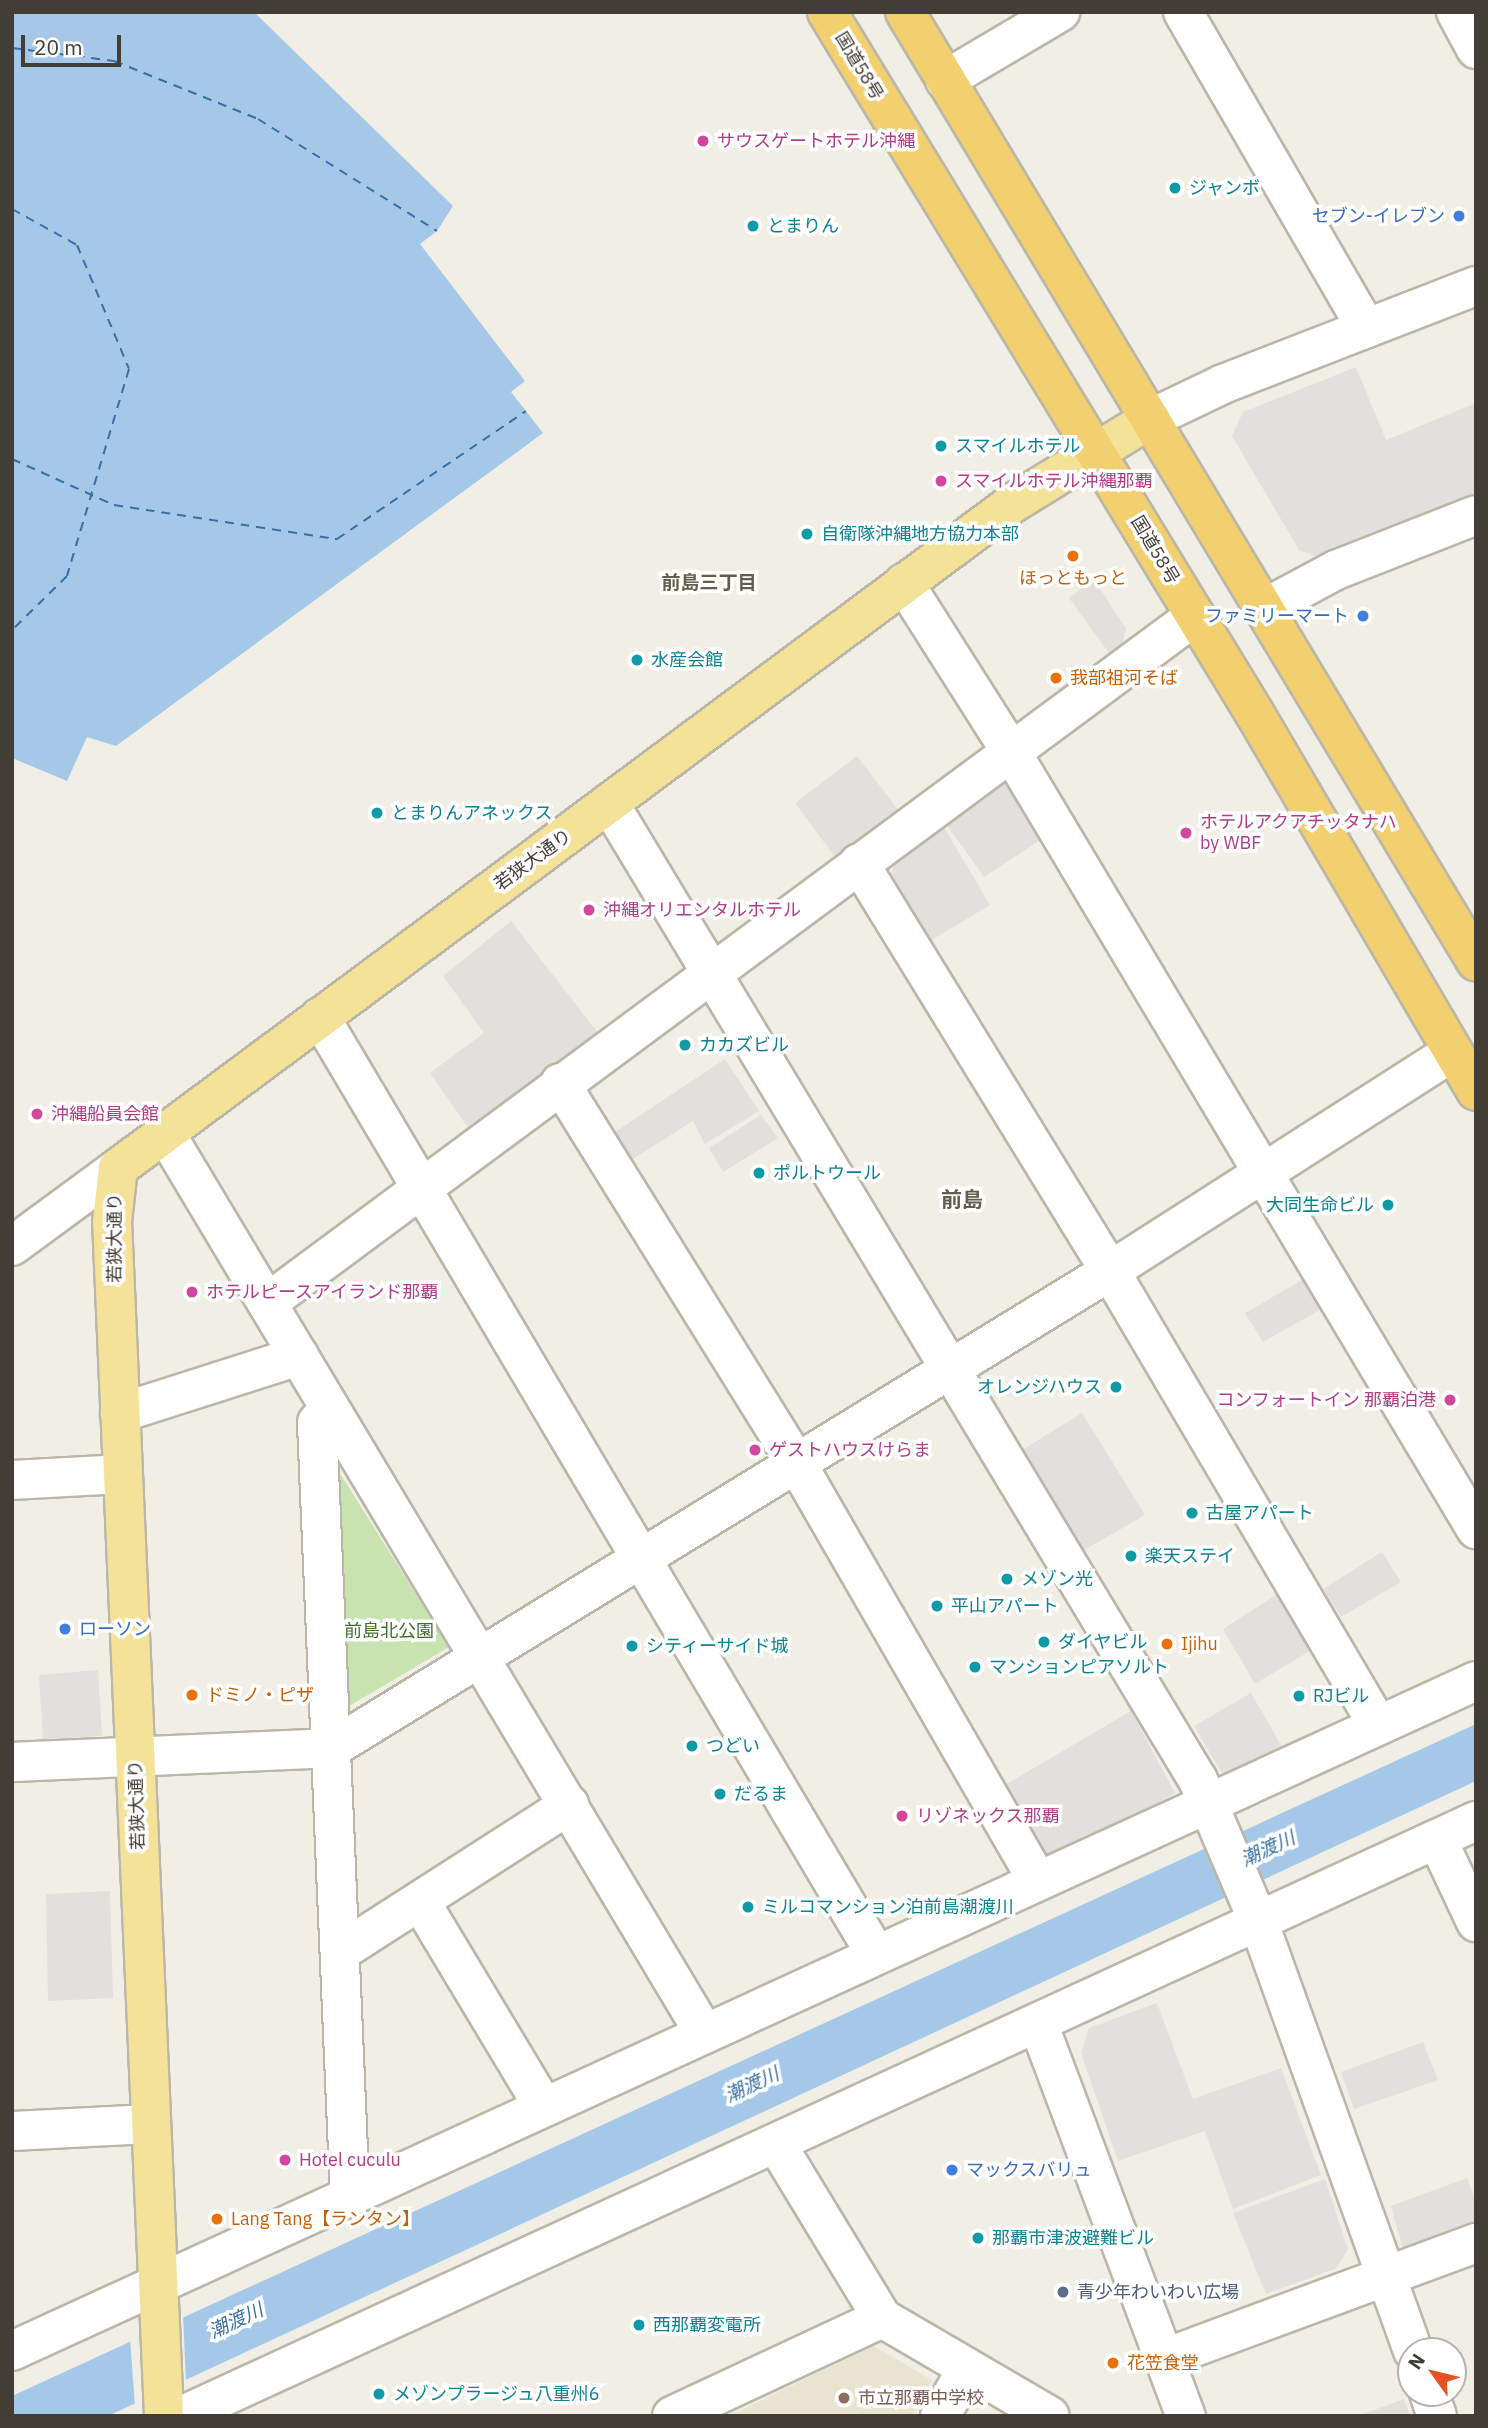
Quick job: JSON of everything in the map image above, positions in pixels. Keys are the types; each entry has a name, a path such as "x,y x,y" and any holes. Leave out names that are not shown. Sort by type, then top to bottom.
{"highway":[{"name":"国道58号","path":"827,12 1195,616 1476,1091"},
{"path":"905,12 1476,961"}],"main road":[{"name":"若狭大通り","path":"169,2409 157,2300 122,1474 112,1196 118,1168 164,1131 904,583 1093,451 1150,419"}],"street":[{"path":"945,80 1060,12"},
{"path":"1183,12 1366,328"},
{"path":"1456,12 1476,49"},
{"path":"1150,419 1223,384 1476,286"},
{"path":"1265,608 1336,570 1476,515"},
{"path":"904,583 1010,750 1476,1529"},
{"path":"267,1303 560,1083 1195,616"},
{"path":"609,803 1211,1806 1259,1923 1408,2337"},
{"path":"859,863 1110,1271 1378,1725"},
{"path":"320,1017 639,1560 875,1953"},
{"path":"12,1762 332,1748 797,1464 949,1367 1110,1271 1452,1052"},
{"path":"560,1083 797,1464 1037,1879"},
{"path":"164,1131 703,2031"},
{"path":"12,1246 118,1168"},
{"path":"120,1413 299,1356"},
{"path":"330,1408 317,1423 343,1950 351,2196"},
{"path":"12,1480 122,1474"},
{"path":"12,2351 157,2300 351,2196 703,2031 1037,1879 1211,1806 1476,1681"},
{"path":"343,1950 569,1805"},
{"path":"169,2409 777,2146 1476,1821"},
{"path":"1437,1839 1476,1922"},
{"path":"419,1901 543,2106"},
{"path":"1038,2023 1186,2416"},
{"path":"12,2131 150,2124"},
{"path":"777,2146 882,2318 1050,2416"},
{"path":"1165,2358 1476,2243"},
{"path":"672,2416 882,2318"},
{"path":"940,2416 967,2369"}],"shaded area":[{"path":"1356,367 1386,440 1476,403 1476,498 1323,559 1299,550 1232,436 1243,412"},
{"path":"1094,579 1126,629 1122,644 1109,653 1069,598"},
{"path":"857,756 899,811 835,857 795,803"},
{"path":"1006,777 1045,837 984,877 946,824"},
{"path":"942,824 990,905 930,941 891,877 895,860"},
{"path":"511,921 598,1033 469,1129 430,1073 484,1033 443,976"},
{"path":"725,1059 759,1111 705,1144 693,1121 633,1159 615,1132"},
{"path":"761,1115 778,1138 723,1172 709,1148"},
{"path":"1309,1276 1327,1306 1263,1342 1245,1313"},
{"path":"1082,1413 1145,1515 1079,1553 1019,1452"},
{"path":"1382,1552 1401,1582 1341,1617 1323,1589"},
{"path":"1279,1593 1313,1649 1255,1684 1223,1629"},
{"path":"98,1670 102,1736 43,1739 39,1675"},
{"path":"1251,1693 1282,1747 1223,1775 1194,1726"},
{"path":"1131,1711 1175,1793 1049,1866 1003,1786"},
{"path":"110,1891 113,1998 48,2001 46,1894"},
{"path":"1157,2003 1193,2099 1281,2068 1321,2175 1233,2209 1205,2131 1118,2161 1081,2053 1089,2028"},
{"path":"1423,2042 1438,2080 1354,2109 1341,2072"},
{"path":"1467,2178 1476,2202 1476,2228 1404,2253 1391,2206"},
{"path":"1325,2179 1348,2250 1335,2269 1266,2294 1233,2213"},
{"name":"市立那覇中学校","path":"874,2346 932,2380 912,2416 729,2416"},
{"path":"1397,2402 1397,2407 1407,2407 1410,2416 1358,2416"}],"green space":[{"name":"前島北公園","path":"339,1472 449,1647 349,1706"}],"water":[{"path":"12,12 254,12 453,206 437,231 420,244 525,381 511,392 543,433 116,746 87,737 67,781 12,758"},
{"name":"潮渡川","path":"1476,1724 1476,1781 108,2416 12,2416 12,2396"}],"pier":[{"path":"183,2314 186,2383 135,2407 130,2338"}],"ferry route":[{"path":"12,48 114,61 258,119 437,231"},
{"path":"12,209 77,245 129,369 67,576 12,630"},
{"path":"12,459 114,505 337,539 526,411"}],"place":[{"name":"サウスゲートホテル沖縄","path":"703,141"},
{"name":"ジャンボ","path":"1175,188"},
{"name":"セブン-イレブン","path":"1459,216"},
{"name":"とまりん","path":"753,226"},
{"name":"スマイルホテル","path":"941,446"},
{"name":"スマイルホテル沖縄那覇","path":"941,481"},
{"name":"自衛隊沖縄地方協力本部","path":"807,534"},
{"name":"ほっともっと","path":"1073,556"},
{"name":"ファミリーマート","path":"1363,616"},
{"name":"水産会館","path":"637,660"},
{"name":"我部祖河そば","path":"1056,678"},
{"name":"とまりんアネックス","path":"377,813"},
{"name":"ホテルアクアチッタナハ by WBF","path":"1186,833"},
{"name":"沖縄オリエンタルホテル","path":"589,910"},
{"name":"カカズビル","path":"685,1045"},
{"name":"沖縄船員会館","path":"37,1114"},
{"name":"ポルトウール","path":"759,1173"},
{"name":"大同生命ビル","path":"1388,1205"},
{"name":"ホテルピースアイランド那覇","path":"192,1292"},
{"name":"オレンジハウス","path":"1116,1387"},
{"name":"コンフォートイン 那覇泊港","path":"1450,1400"},
{"name":"ゲストハウスけらま","path":"755,1450"},
{"name":"古屋アパート","path":"1192,1513"},
{"name":"楽天ステイ","path":"1131,1556"},
{"name":"メゾン光","path":"1007,1579"},
{"name":"平山アパート","path":"937,1606"},
{"name":"ローソン","path":"65,1629"},
{"name":"ダイヤビル","path":"1044,1642"},
{"name":"Ijihu","path":"1167,1644"},
{"name":"シティーサイド城","path":"632,1646"},
{"name":"マンションピアソルト","path":"975,1667"},
{"name":"ドミノ・ピザ","path":"192,1695"},
{"name":"RJビル","path":"1299,1696"},
{"name":"つどい","path":"692,1746"},
{"name":"だるま","path":"720,1794"},
{"name":"リゾネックス那覇","path":"902,1816"},
{"name":"ミルコマンション泊前島潮渡川","path":"748,1907"},
{"name":"Hotel cuculu","path":"285,2160"},
{"name":"マックスバリュ","path":"952,2170"},
{"name":"Lang Tang【ランタン】","path":"217,2219"},
{"name":"那覇市津波避難ビル","path":"978,2238"},
{"name":"青少年わいわい広場","path":"1063,2292"},
{"name":"西那覇変電所","path":"639,2325"},
{"name":"花笠食堂","path":"1113,2363"},
{"name":"メゾンプラージュ八重州6","path":"379,2394"},
{"name":"市立那覇中学校","path":"844,2398"}],"district":[{"name":"前島三丁目","path":"709,583"},
{"name":"前島","path":"962,1199"}]}
